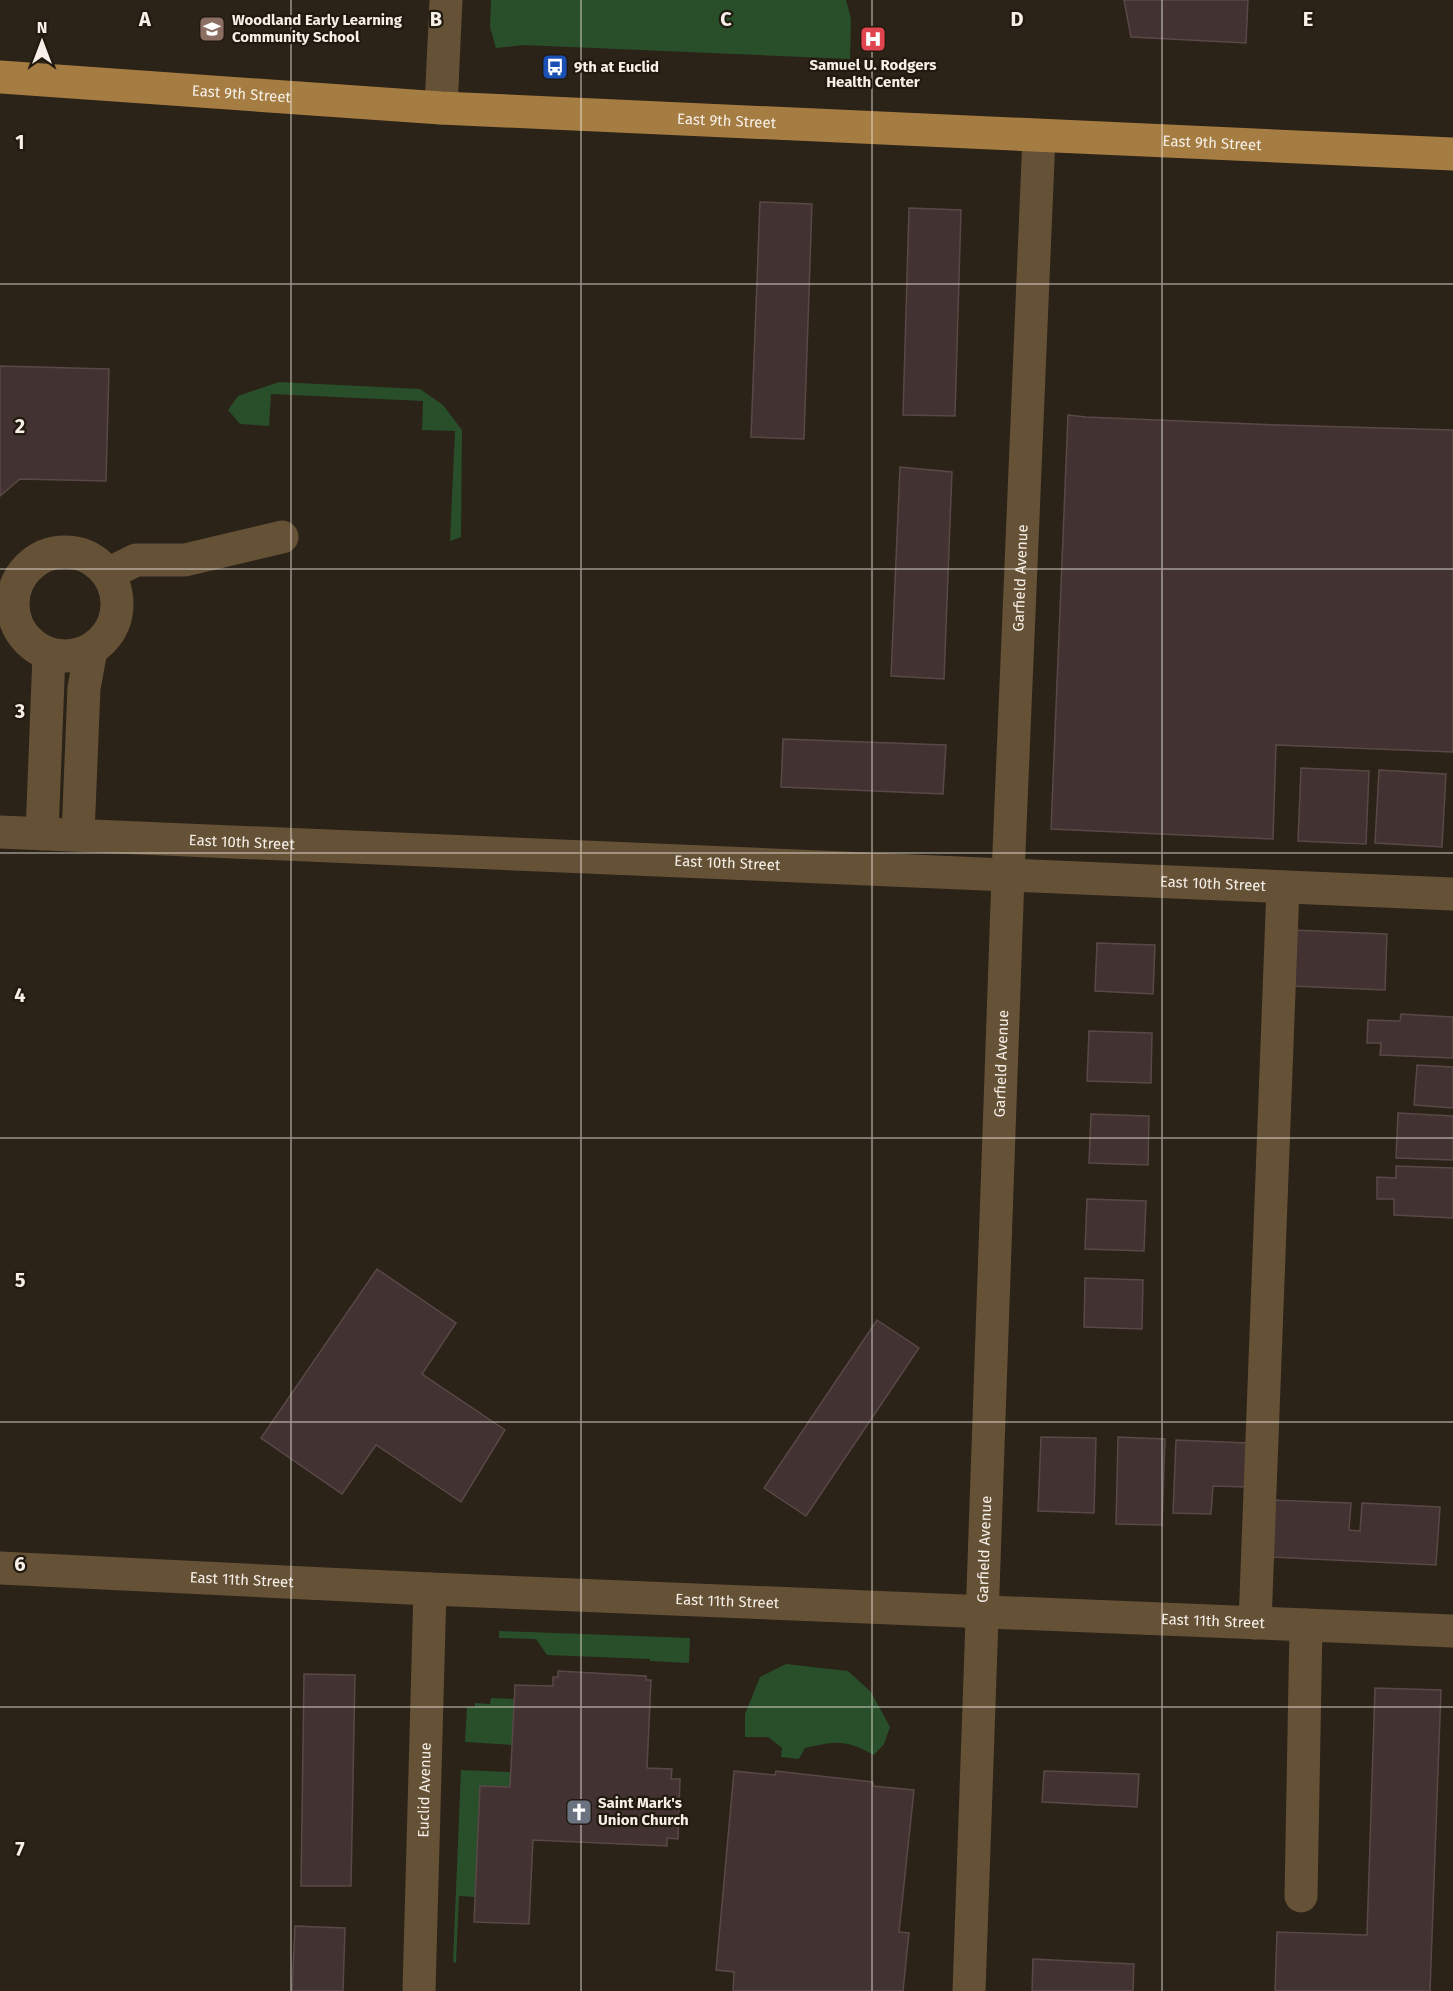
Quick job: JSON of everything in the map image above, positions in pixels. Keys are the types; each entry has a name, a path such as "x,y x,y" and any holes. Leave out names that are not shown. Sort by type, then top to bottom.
{"main road":[{"name":"East 9th Street","path":"0,77 441,108 1453,154"}],"street":[{"path":"441,108 446,0"},
{"name":"Garfield Avenue","path":"969,1991 1008,875 1039,136"},
{"path":"108,574 136,560 185,560 282,537"},
{"path":"71,552 95,561 108,574 117,599 116,617 105,638 92,650 67,657 48,654 26,639 16,624 13,611 14,593 21,576 37,560 53,553 71,552"},
{"path":"78,835 84,688 92,650"},
{"path":"42,834 48,654"},
{"name":"East 10th Street","path":"0,832 1453,894"},
{"path":"1255,1623 1283,887"},
{"name":"East 11th Street","path":"0,1568 430,1589 1453,1631"},
{"name":"Euclid Avenue","path":"419,1991 430,1589"},
{"path":"1301,1896 1306,1625"}],"green space":[{"path":"491,0 846,0 851,19 850,59 523,45 496,48 490,27"},
{"path":"279,382 420,389 443,405 462,430 461,537 450,541 455,431 422,430 423,401 271,394 269,426 240,424 228,410 238,396"},
{"path":"499,1631 690,1638 689,1663 547,1655 536,1639 499,1638"},
{"path":"786,1664 848,1671 871,1692 890,1727 884,1744 874,1755 855,1746 833,1743 805,1748 799,1759 781,1757 782,1748 768,1737 745,1737 745,1714 760,1677"},
{"path":"491,1698 514,1699 512,1745 465,1742 467,1707 475,1707 475,1703 490,1704"},
{"path":"461,1770 511,1772 510,1787 480,1786 475,1897 459,1896 456,1963 453,1962"}],"building":[{"path":"1124,0 1248,0 1246,43 1131,37"},
{"path":"760,202 812,204 804,439 751,437"},
{"path":"909,208 961,210 955,416 903,415"},
{"path":"0,366 109,369 106,481 20,479 0,496"},
{"path":"1068,415 1453,430 1453,752 1276,745 1273,839 1051,829"},
{"path":"900,467 952,472 944,679 891,676"},
{"path":"783,739 946,745 943,794 781,787"},
{"path":"1301,768 1369,771 1366,844 1298,841"},
{"path":"1379,770 1446,774 1442,847 1375,843"},
{"path":"1293,930 1387,934 1385,990 1290,986"},
{"path":"1097,943 1155,945 1153,994 1095,991"},
{"path":"1401,1014 1453,1017 1453,1058 1380,1055 1381,1043 1367,1043 1368,1020 1400,1021"},
{"path":"1089,1031 1152,1033 1151,1083 1087,1081"},
{"path":"1417,1065 1453,1067 1453,1108 1414,1105"},
{"path":"1398,1113 1453,1116 1453,1160 1396,1158"},
{"path":"1091,1114 1149,1116 1148,1165 1089,1163"},
{"path":"1396,1166 1453,1168 1453,1218 1394,1215 1394,1199 1377,1199 1377,1177 1396,1178"},
{"path":"1087,1199 1146,1201 1144,1251 1085,1249"},
{"path":"377,1269 456,1323 422,1374 505,1430 461,1502 376,1445 342,1494 261,1438"},
{"path":"1085,1278 1143,1280 1142,1329 1084,1327"},
{"path":"877,1320 919,1348 806,1516 764,1488"},
{"path":"1041,1437 1096,1438 1094,1513 1038,1511"},
{"path":"1118,1437 1165,1439 1162,1525 1116,1524"},
{"path":"1176,1440 1248,1443 1246,1487 1213,1486 1211,1514 1173,1513"},
{"path":"1271,1500 1351,1503 1349,1530 1360,1531 1362,1503 1440,1507 1436,1565 1268,1557"},
{"name":"Saint Mark's Union Church","path":"558,1671 646,1676 646,1680 651,1680 647,1768 672,1769 671,1779 680,1779 678,1839 667,1838 667,1846 533,1840 529,1924 474,1922 480,1786 510,1787 515,1685 553,1686 553,1677 558,1677"},
{"path":"304,1674 355,1675 351,1886 301,1886"},
{"path":"1375,1688 1441,1690 1430,1991 1275,1991 1277,1932 1367,1935"},
{"path":"734,1771 775,1775 776,1771 873,1782 873,1786 914,1790 899,1932 909,1933 903,1991 733,1991 734,1972 716,1970"},
{"path":"1044,1771 1139,1774 1137,1807 1042,1802"},
{"path":"295,1926 345,1928 343,1991 292,1991"},
{"path":"1033,1959 1134,1964 1133,1991 1032,1991"}],"place":[{"name":"Woodland Early Learning Community School","path":"212,29"},
{"name":"Samuel U. Rodgers Health Center","path":"873,39"},
{"name":"9th at Euclid","path":"555,67"},
{"name":"Saint Mark's Union Church","path":"579,1812"}]}
